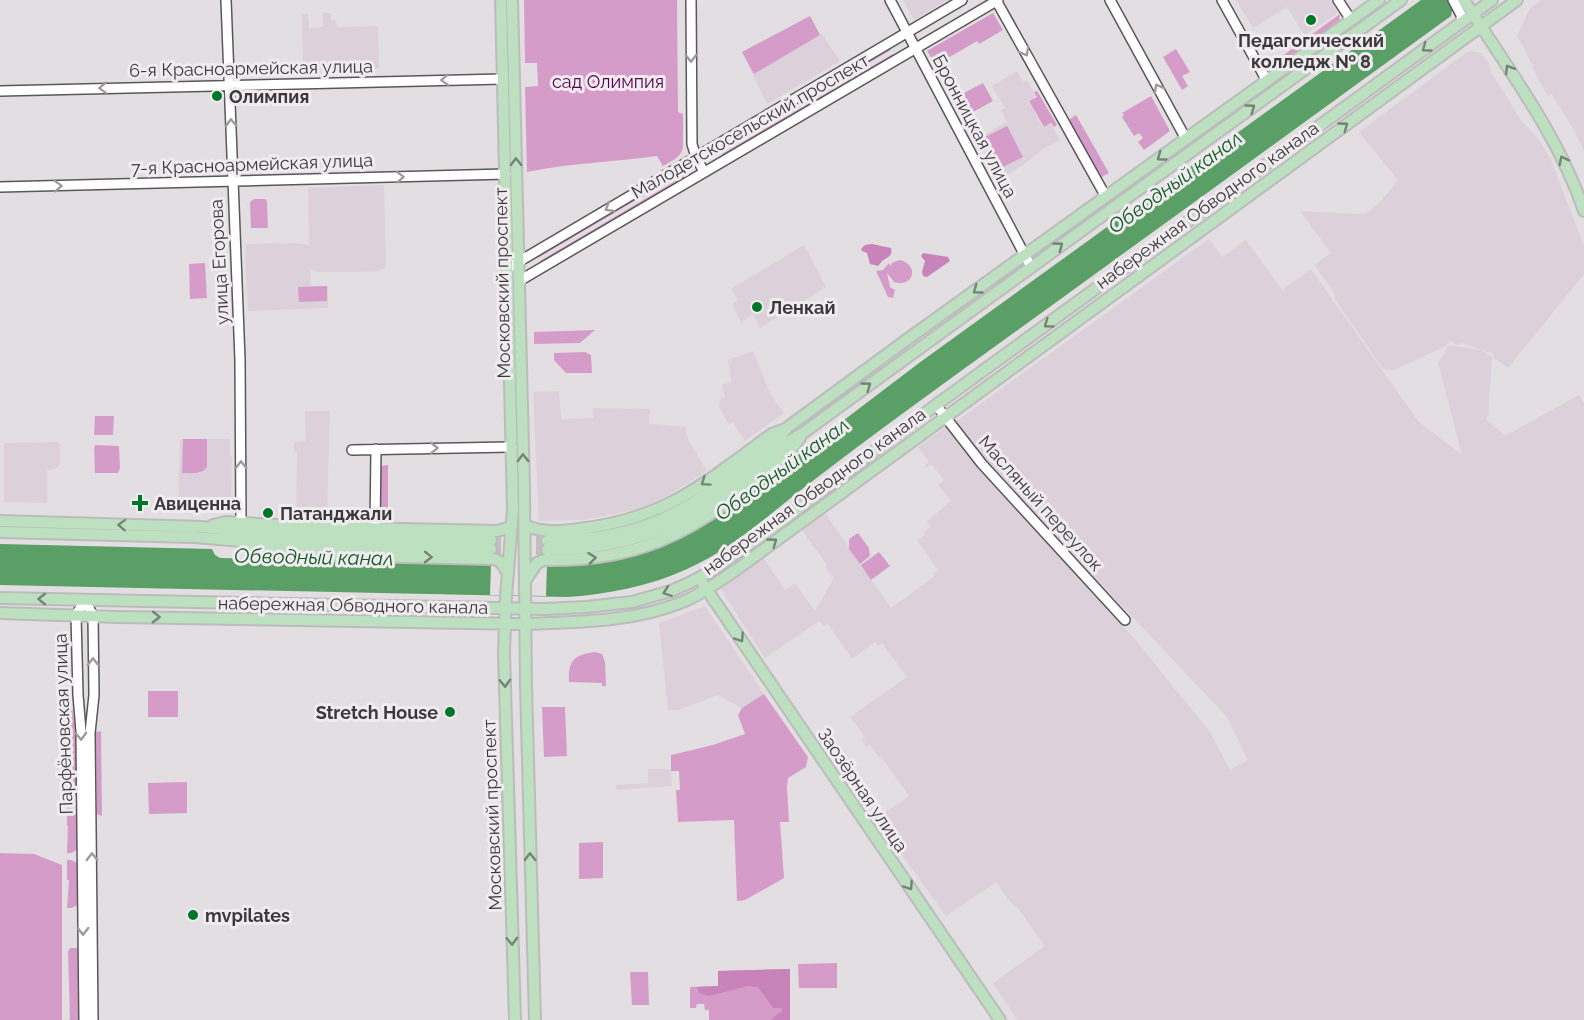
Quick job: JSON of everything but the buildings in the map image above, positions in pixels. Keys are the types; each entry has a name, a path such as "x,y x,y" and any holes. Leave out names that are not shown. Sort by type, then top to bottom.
{"main road":[{"name":"Московский проспект","path":"501,0 513,509 507,568 504,653 515,1020"},
{"name":"Московский проспект","path":"512,0 524,525 530,565 525,581 525,624 535,1020"},
{"path":"524,525 540,531 574,530 618,522 648,513 687,494 772,434 788,427 1379,0"},
{"path":"788,427 777,440 720,484 693,503 665,518 636,529 604,537 547,546 575,549 638,538 693,513 1401,0"},
{"name":"набережная Обводного канала","path":"0,598 526,609 586,607 632,602 671,591 699,578 767,532 936,405 1492,0"},
{"name":"набережная Обводного канала","path":"0,613 525,624 631,616 674,605 707,590 740,567 1517,0"},
{"path":"1460,2 1473,14 1482,27 1560,153 1584,211"},
{"path":"530,565 544,560 591,559 624,553 657,543 680,532 715,512 746,488 794,447 803,433"},
{"path":"0,521 202,527 314,537 491,545 297,545 149,535 0,531"},
{"path":"202,527 226,522 375,529 497,531 512,527"},
{"path":"224,539 272,552 494,559 507,568"},
{"name":"Заозёрная улица","path":"699,578 1000,1020"}],"street":[{"name":"улица Егорова","path":"226,0 240,360 240,523"},
{"path":"691,0 692,144 704,172"},
{"name":"Бронницкая улица","path":"890,0 1031,267"},
{"name":"Малодетскосельский проспект","path":"508,268 962,0"},
{"name":"Малодетскосельский проспект","path":"519,281 997,0"},
{"path":"997,0 1106,197"},
{"path":"1110,0 1186,139"},
{"path":"1222,0 1267,81"},
{"path":"1338,0 1351,20"},
{"path":"1460,2 1462,22"},
{"name":"6-я Красноармейская улица","path":"0,91 503,79"},
{"name":"7-я Красноармейская улица","path":"0,187 506,174"},
{"name":"Масляный переулок","path":"936,405 982,464 1125,620"},
{"path":"352,450 512,447"},
{"path":"375,529 376,449"},
{"name":"Парфёновская улица","path":"84,1020 81,730 76,615 85,600"},
{"name":"Парфёновская улица","path":"85,600 93,616 94,695 90,734 93,1020"}],"shaded area":[{"path":"903,0 948,0 914,20"},
{"path":"1236,0 1330,0 1337,14 1304,35 1287,7 1253,28"},
{"path":"1541,0 1584,0 1584,151 1552,94 1548,96 1517,36 1530,8"},
{"path":"323,13 331,13 331,20 336,20 337,27 378,26 379,68 303,70 302,14 308,14 309,28 323,27"},
{"path":"810,16 820,35 822,34 840,61 767,104 742,52"},
{"path":"1470,51 1481,53 1488,62 1490,70 1520,119 1540,141 1551,160 1584,246 1584,274 1508,368 1493,357 1494,354 1463,343 1458,345 1449,340 1446,346 1394,370 1383,369 1314,265 1331,253 1300,211 1363,214 1369,212 1381,201 1398,180 1359,132"},
{"path":"1017,71 1023,82 1027,80 1036,96 1028,101 1043,128 1051,124 1060,140 1040,151 998,182 977,139 1007,122 1001,110 1005,108 992,86"},
{"path":"384,185 385,268 379,271 356,272 310,270 311,286 328,286 328,308 248,311 245,244 309,245 308,188"},
{"path":"1209,239 1222,257 1246,240 1282,290 1311,269 1418,421 1462,455 1438,363 1449,345 1481,350 1492,357 1486,419 1505,436 1579,395 1584,403 1584,1020 1017,1020 993,983 1045,946 996,882 946,916 876,819 909,796 882,758 870,745 866,747 862,740 865,737 850,717 907,677 882,643 878,646 875,642 852,659 828,624 824,626 819,621 765,658 720,588 762,556 785,590 795,583 815,611 834,578 801,529 825,513 891,608 935,576 934,573 938,570 917,540 931,527 927,521 951,501 938,485 944,480 931,464 926,468 924,466 929,462 918,447 947,426 1137,642 1210,732 1230,770 1248,760 1227,717 999,476 954,423"},
{"path":"804,245 826,287 760,328 753,314 741,322 732,304 738,300 731,289"},
{"path":"865,245 891,248 891,255 878,266 870,264 867,253 861,249"},
{"path":"923,253 948,257 950,261 927,277 923,276 925,261 921,256"},
{"path":"753,351 771,395 784,413 745,441 733,422 729,424 719,407 721,398 725,397 722,384 732,383 728,360"},
{"path":"559,391 561,419 593,418 593,408 650,409 649,424 686,427 690,443 707,471 667,496 629,511 583,520 539,521 533,392"},
{"path":"305,411 330,411 327,517 296,516 297,452 294,452 294,442 306,441"},
{"path":"180,439 230,439 231,507 178,506"},
{"path":"58,442 60,464 57,468 47,471 47,503 4,502 4,443"},
{"path":"705,606 764,694 742,708 718,695 678,710 668,710 659,623"},
{"path":"648,769 670,769 672,786 615,790 617,785 648,783"},
{"path":"790,969 790,1020 771,1020 782,1012 782,1008 773,1008 758,987 748,986 709,996 699,993 697,987 718,986 718,971"}],"green space":[{"name":"сад Олимпия","path":"524,0 677,0 678,112 683,114 683,147 678,156 663,166 657,156 527,172 525,87 538,86 537,63 525,63"},
{"path":"993,13 1003,30 979,44 977,41 936,65 927,51"},
{"path":"1340,14 1339,21 1273,69 1266,68"},
{"path":"810,16 820,35 754,74 742,52"},
{"path":"889,48 891,50 720,150 719,148"},
{"path":"1176,49 1190,72 1182,76 1188,86 1182,90 1163,57"},
{"path":"893,54 894,57 724,156 722,154"},
{"path":"983,83 993,101 964,117 954,98"},
{"path":"1037,91 1057,125 1054,127 1051,123 1044,127 1029,101 1037,97 1034,92"},
{"path":"1151,96 1170,131 1144,150 1138,142 1143,138 1139,133 1134,136 1122,117 1124,115 1122,113"},
{"path":"1076,115 1109,173 1100,178 1068,120"},
{"path":"1007,126 1023,157 1001,168 985,137"},
{"path":"681,171 682,173 538,258 537,256"},
{"path":"684,176 686,178 542,263 540,261"},
{"path":"254,199 267,201 268,228 251,228 250,202"},
{"path":"899,260 910,266 912,275 906,282 901,283 894,282 887,273 890,287 895,290 893,298 888,297 876,271 883,270 889,263 890,266"},
{"path":"205,263 207,298 190,299 189,264"},
{"path":"327,286 327,301 299,302 298,287"},
{"path":"595,330 580,343 534,344 534,332"},
{"path":"585,352 591,355 592,373 566,373 554,360 554,353"},
{"path":"95,416 114,416 113,435 94,435"},
{"path":"183,439 207,439 207,467 205,470 196,473 182,473"},
{"path":"95,445 119,446 120,468 118,473 95,473"},
{"path":"388,465 388,514 381,514 381,466"},
{"path":"858,533 869,548 870,556 860,564 849,549 849,539"},
{"path":"879,552 890,566 871,580 861,565"},
{"path":"595,652 602,654 605,662 606,686 602,686 602,683 569,682 570,668 574,660 582,655"},
{"path":"148,691 178,691 178,717 148,717"},
{"path":"764,694 808,757 806,767 788,778 789,822 780,822 784,878 745,900 737,901 734,820 678,822 676,790 680,790 679,771 671,771 671,755 713,745 745,734 738,715 742,708"},
{"path":"65,696 70,696 76,731 77,797 66,800 67,724"},
{"path":"542,707 565,707 567,756 544,757"},
{"path":"101,731 102,816 97,814 96,732"},
{"path":"187,782 187,813 149,814 148,783"},
{"path":"67,807 77,810 77,850 71,853 67,853"},
{"path":"603,842 603,878 579,879 579,843"},
{"path":"0,853 34,854 62,865 62,1020 0,1020"},
{"path":"67,860 77,863 78,905 71,908 67,908 69,880 67,880"},
{"path":"70,948 78,948 79,1020 69,1020 68,952"},
{"path":"837,963 837,988 799,988 798,964"},
{"path":"790,969 790,1020 709,1020 709,1010 705,1010 704,1004 697,1004 696,1008 690,1008 690,987 718,986 718,971"},
{"path":"630,972 648,972 649,1005 632,1005"}],"water":[{"name":"Обводный канал","path":"1421,0 1467,0 1452,11 1451,16 887,425 744,535 702,562 673,575 629,588 568,597 0,585 0,544 212,549 220,558 561,566 603,562 663,545 718,516 919,363"}],"pier":[{"path":"491,564 547,565 546,596 490,595"}],"tunnel":[{"path":"491,540 547,541"},
{"path":"491,549 547,550"}],"place":[{"name":"Педагогический колледж № 8","path":"1311,20"},
{"name":"Олимпия","path":"217,96"},
{"name":"Ленкай","path":"757,307"},
{"name":"Авиценна","path":"140,503"},
{"name":"Патанджали","path":"268,513"},
{"name":"Stretch House","path":"450,712"},
{"name":"mvpilates","path":"193,915"}]}
